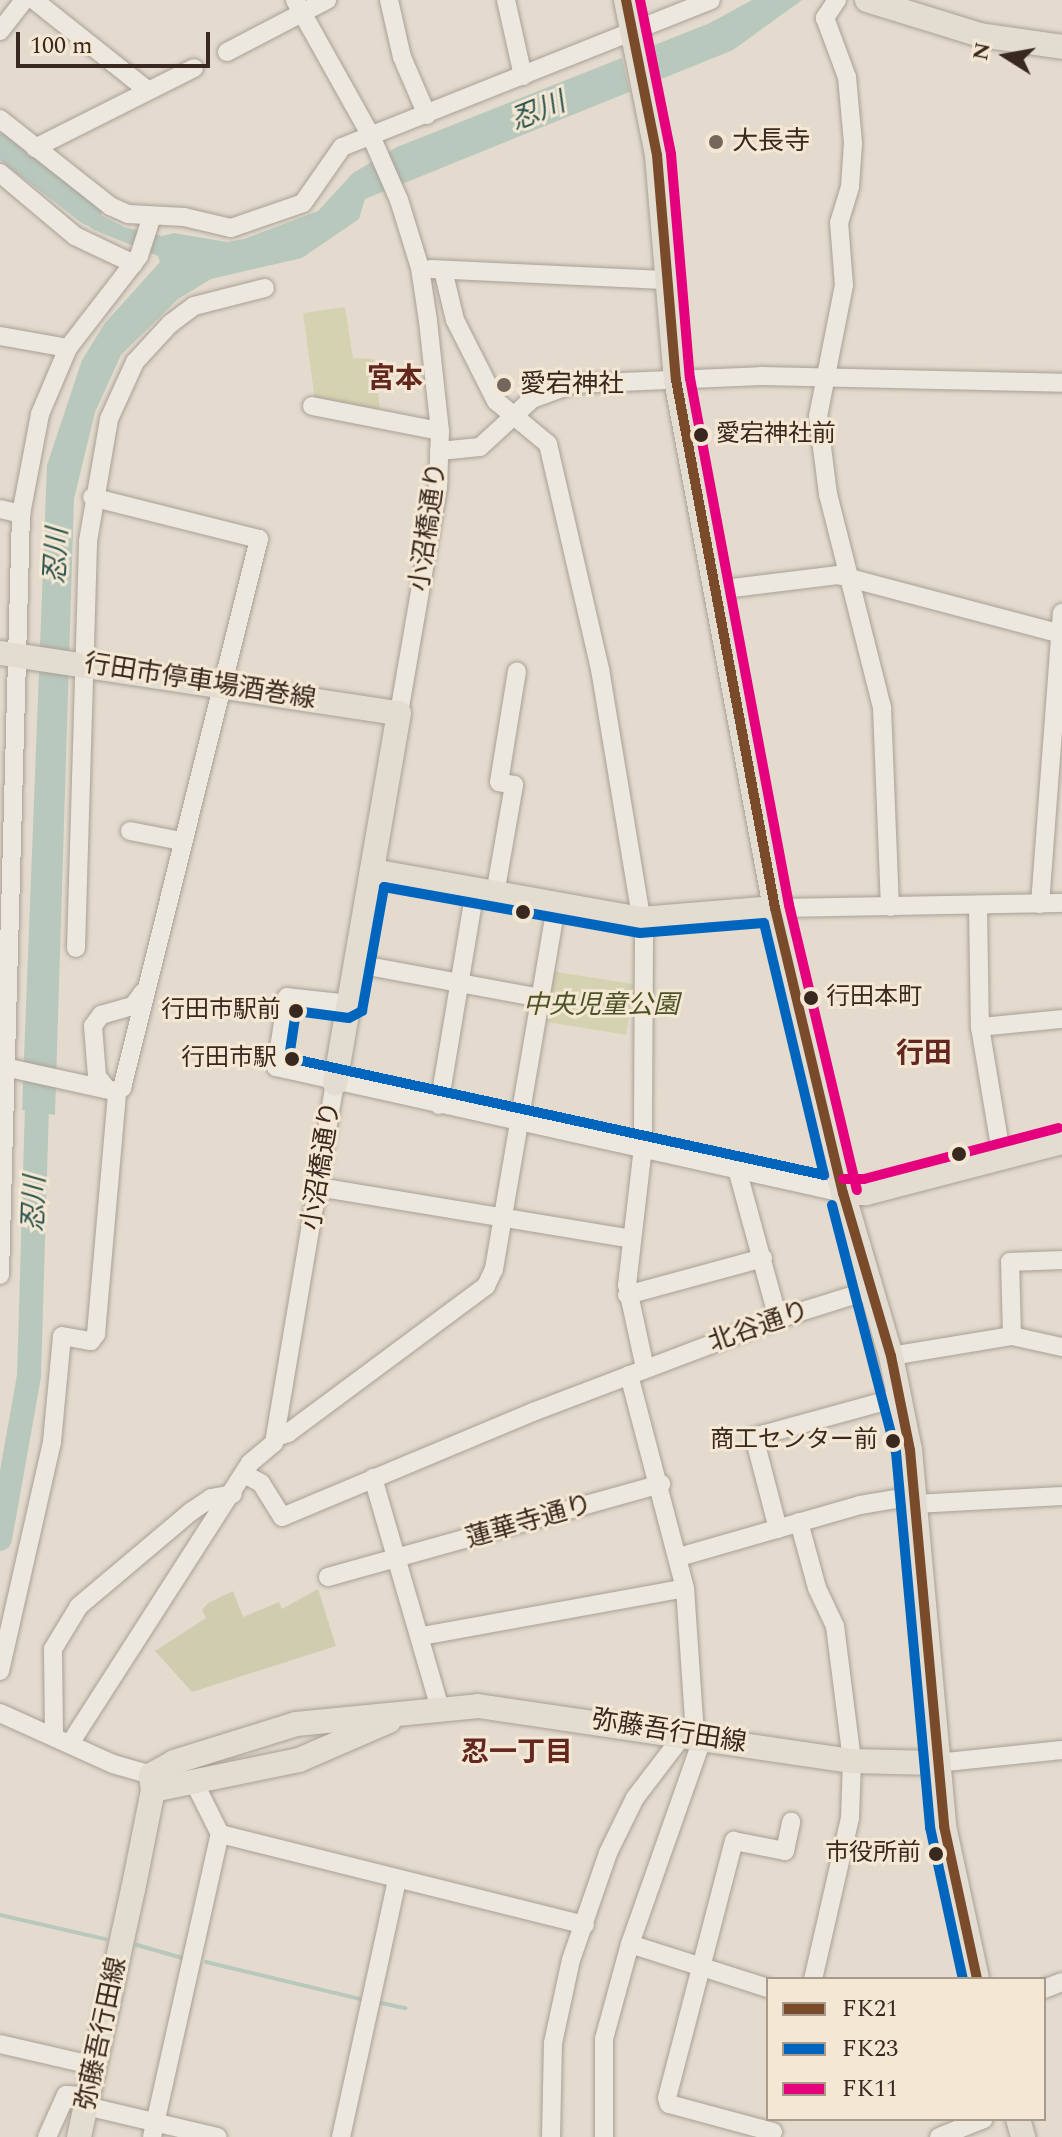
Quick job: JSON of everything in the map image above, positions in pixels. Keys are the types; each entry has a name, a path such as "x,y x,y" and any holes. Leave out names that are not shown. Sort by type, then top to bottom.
{"main road":[{"path":"626,0 648,102 661,189 664,280 676,380 775,908 843,1193 873,1289 900,1397 915,1500 936,1763 954,1887 976,1977"},
{"path":"867,0 980,35 1062,47"},
{"name":"行田市停車場酒巻線","path":"13,655 399,713"},
{"name":"小沼橋通り","path":"335,1084 399,713"},
{"path":"373,871 641,919 775,908"},
{"path":"843,1193 866,1193 1062,1142"},
{"name":"弥藤吾行田線","path":"79,2137 152,1783 208,1748 296,1724 440,1709 502,1707 852,1761 936,1763"},
{"name":"弥藤吾行田線","path":"152,1783 194,1782 313,1756 402,1715"}],"street":[{"path":"0,31 24,0"},
{"path":"34,0 147,90"},
{"path":"227,52 299,7 327,0"},
{"path":"389,0 402,57 427,115"},
{"path":"506,0 523,76"},
{"path":"0,119 99,201 149,224 184,217 231,228 303,203 342,147 634,35 711,0"},
{"path":"837,0 825,18 847,77 853,143 850,187 839,222 844,285 818,416 820,445 882,708 890,907"},
{"path":"299,7 372,138"},
{"path":"35,148 194,68"},
{"name":"小沼橋通り","path":"372,138 399,200 420,268 440,431 438,487 399,713"},
{"path":"0,173 75,236 136,260"},
{"path":"0,1275 13,655 21,514 40,414 68,348 136,260 149,224"},
{"path":"420,268 664,280"},
{"path":"443,270 471,359 496,401 538,431 553,457 600,669 641,919 643,1147 627,1295 637,1372 685,1588 694,1736 604,2039 604,2137"},
{"path":"76,948 82,664 92,497 109,419 150,341 194,306 265,288"},
{"path":"0,336 68,348"},
{"path":"439,451 480,447 532,399 559,386 825,377 1062,383"},
{"path":"312,406 440,431"},
{"path":"0,1671 52,1442 62,1336 91,1341 96,1334 112,1090 133,1035 259,539 92,497"},
{"path":"0,509 21,514"},
{"path":"716,590 830,576 851,578 1061,633"},
{"path":"1040,904 1062,613"},
{"path":"439,1105 460,984 514,785 499,782 517,671"},
{"path":"130,831 181,841"},
{"path":"775,908 1062,903"},
{"path":"71,1742 244,1474 276,1437 288,1433 486,1286 503,1217 556,905"},
{"path":"978,906 980,1027 1002,1158"},
{"path":"357,964 540,998"},
{"path":"112,1090 97,1076 95,1021 133,1006 143,992"},
{"path":"350,1004 292,996 284,1000 276,1067 335,1084 519,1120 843,1193"},
{"path":"980,1027 1062,1019"},
{"path":"72,1079 90,1072 95,1051 108,1022 128,1027 133,1035"},
{"path":"5,1067 112,1090"},
{"name":"小沼橋通り","path":"276,1437 335,1084"},
{"path":"737,1169 778,1319"},
{"path":"318,1187 632,1239"},
{"path":"627,1295 763,1258"},
{"path":"1012,1336 1010,1262 1062,1260"},
{"name":"北谷通り","path":"244,1474 261,1483 282,1517 637,1372 778,1319 873,1289"},
{"path":"891,1356 1012,1336 1062,1347"},
{"path":"778,1529 754,1437 900,1397"},
{"path":"373,1478 422,1636 440,1709"},
{"name":"蓮華寺通り","path":"328,1577 398,1560 661,1484"},
{"path":"54,1733 53,1649 72,1615 100,1583 192,1511 211,1498 233,1494"},
{"path":"679,1557 799,1522 915,1500 1062,1496"},
{"path":"799,1522 817,1588 835,1626 852,1761 850,1818 813,1977"},
{"path":"422,1636 685,1588"},
{"path":"0,1713 54,1733 152,1783"},
{"path":"551,2137 559,1999 608,1853 635,1798 694,1736"},
{"path":"936,1763 1062,1750"},
{"path":"154,2130 220,1834 194,1782"},
{"path":"774,2129 669,2104 699,1967 734,1841 785,1851 791,1822"},
{"path":"220,1834 585,1925"},
{"path":"341,2137 397,1880"},
{"path":"630,1944 766,1987"},
{"path":"0,2044 95,2066"},
{"path":"47,2137 66,2095 154,2130 217,2137"},
{"path":"939,2137 979,2121"}],"green space":[{"path":"345,307 353,358 374,359 380,410 315,400 303,313"},
{"name":"中央児童公園","path":"550,971 634,984 626,1035 542,1021"}],"shaded area":[{"path":"318,1589 336,1646 192,1692 155,1651 206,1618 202,1610 208,1603 233,1591 243,1617 279,1602 282,1609"}],"water":[{"path":"752,0 802,0 733,50 365,199 359,219 302,258 211,279 178,299 121,355 95,412 74,499 55,1115 22,1110 47,465 82,360 105,323 160,262 158,256 94,230 72,213 65,197 124,227 162,236 174,233 227,242 244,239 318,211 353,173 397,147 710,23"}],"pier":[{"path":"652,41 662,84 631,97 621,54"}],"waterway":[{"path":"0,145 90,214"},
{"name":"忍川","path":"0,1539 29,1376 38,1080"},
{"path":"0,1915 105,1939"},
{"path":"137,1945 186,1959"},
{"path":"206,1962 360,1999"},
{"path":"381,2003 405,2008"}],"transit line":[{"name":"FK21","path":"626,0 657,155 676,380 775,908 843,1193 891,1356 910,1450 944,1826 977,1977"},
{"name":"FK11","path":"640,0 671,154 690,378 789,905 857,1190"},
{"name":"FK23","path":"384,887 640,933 764,923 824,1175 289,1058 296,1011 349,1018 362,1011 384,887"},
{"name":"FK11","path":"843,1179 864,1179 1058,1128"},
{"name":"FK23","path":"832,1205 896,1452 930,1827 963,1977"}],"place":[{"name":"大長寺","path":"716,142"},
{"name":"愛宕神社","path":"504,385"},
{"name":"愛宕神社前","path":"701,435"},
{"name":"行田本町","path":"811,998"},
{"name":"行田市駅前","path":"296,1011"},
{"name":"行田市駅","path":"292,1059"},
{"name":"商工センター前","path":"893,1441"},
{"name":"市役所前","path":"936,1854"}],"district":[{"name":"宮本","path":"395,379"},
{"name":"行田","path":"924,1054"},
{"name":"忍一丁目","path":"517,1753"}]}
